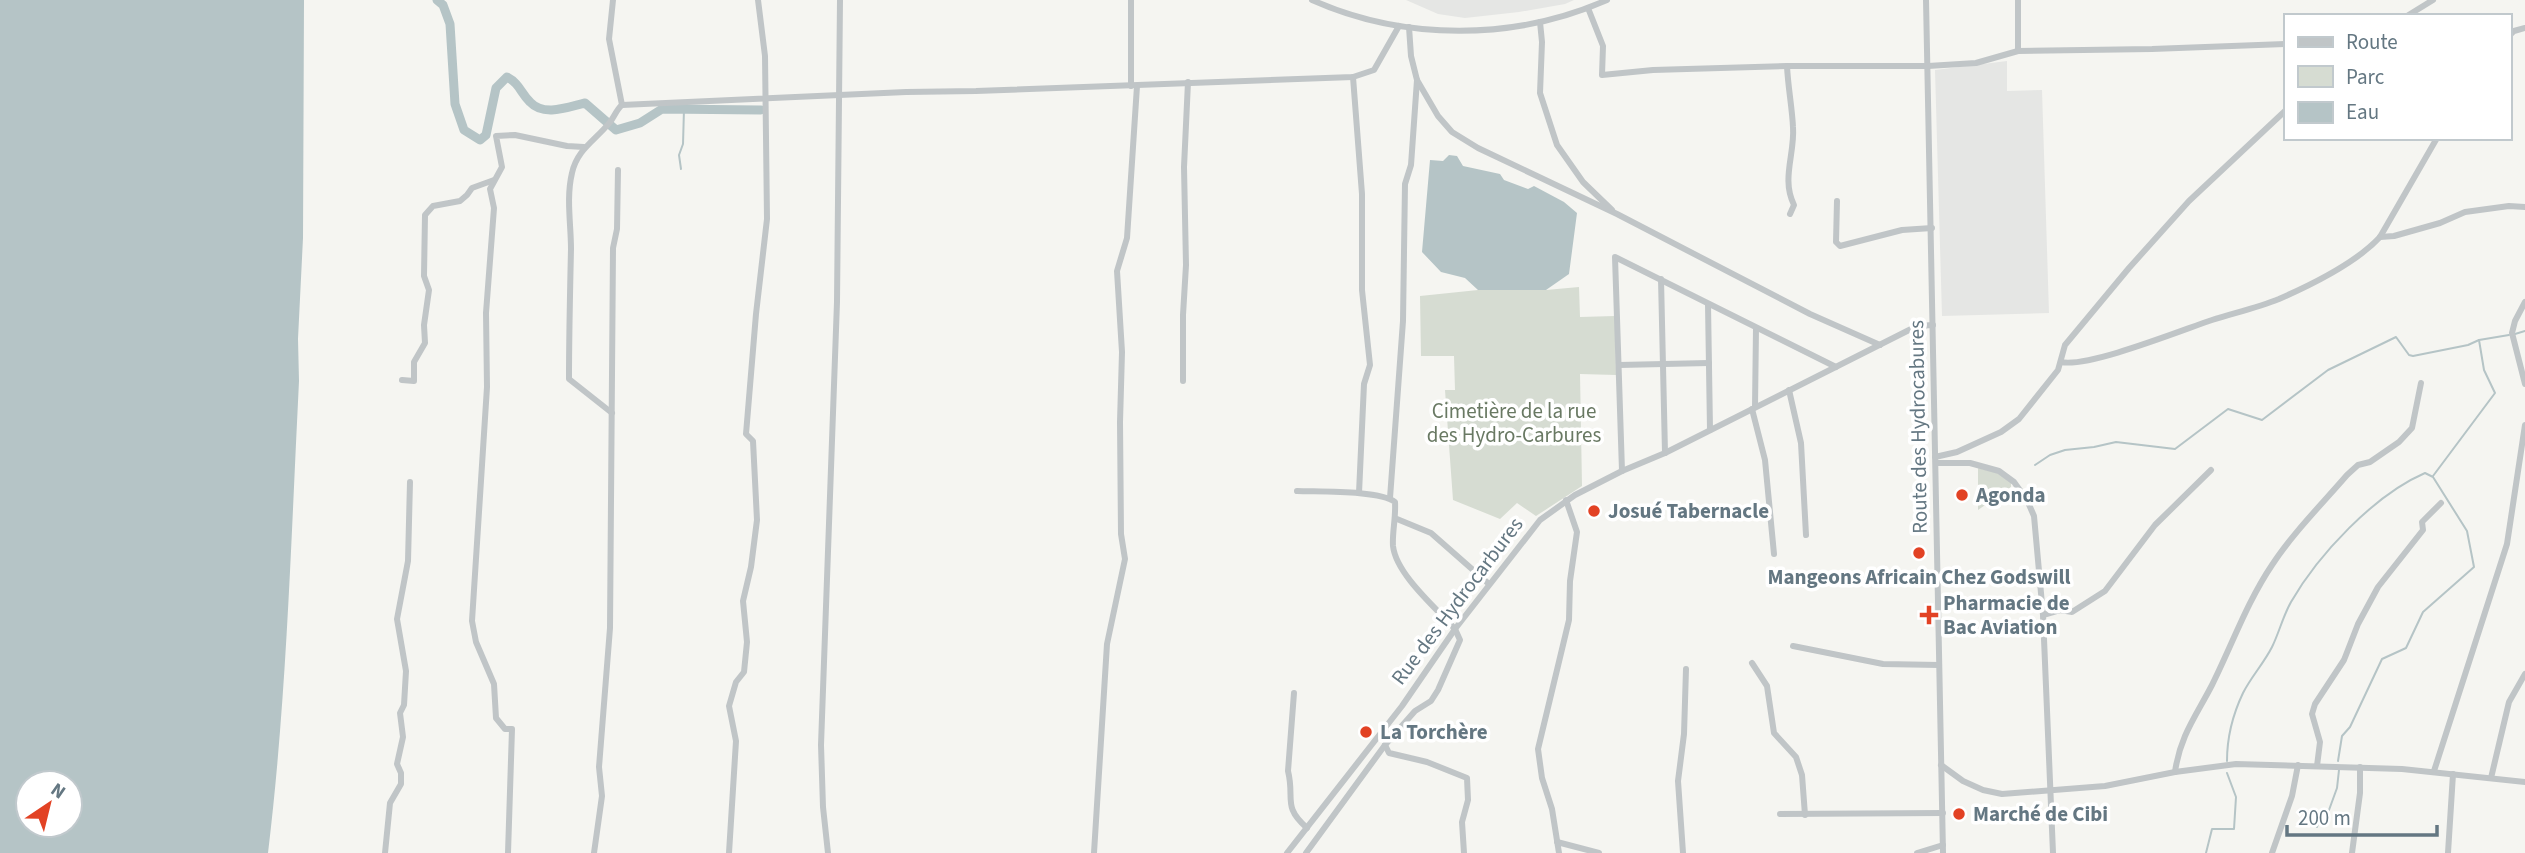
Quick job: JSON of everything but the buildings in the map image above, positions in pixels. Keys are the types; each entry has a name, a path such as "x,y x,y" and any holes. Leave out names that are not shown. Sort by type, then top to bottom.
{"street":[{"path":"613,0 609,39 622,105"},
{"path":"729,853 736,741 729,706 736,682 744,672 747,642 743,601 757,520 753,441 746,434 767,219 765,55 758,0"},
{"path":"828,853 822,807 821,745 837,302 839,0"},
{"path":"1094,853 1108,664 1107,644 1125,559 1121,534 1119,422 1122,352 1117,271 1126,238 1134,86 1131,0"},
{"path":"1311,0 1358,17 1399,26 1471,31 1540,22 1606,0"},
{"name":"Route des Hydrocabures","path":"1926,0 1943,849"},
{"path":"2018,0 2018,51"},
{"path":"2410,14 2433,0"},
{"path":"1588,8 1603,46 1602,75 1653,70 1787,66 1928,66 1976,63 2018,51 2152,50 2284,44"},
{"path":"1540,22 1540,93 1557,145 1583,182 1617,214"},
{"path":"612,413 569,379 569,196 572,173 584,147 602,132 622,105 719,99 766,100 906,92 1353,77 1374,71 1399,26"},
{"path":"1409,27 1411,56 1417,80 1438,116 1452,132 1478,148 1617,214 1810,314 1880,345"},
{"path":"1787,66 1793,129 1788,166 1789,187 1794,205 1790,214"},
{"path":"1353,77 1362,194 1362,290 1370,365 1364,384 1359,493"},
{"path":"1390,498 1403,321 1405,184 1411,165 1417,80"},
{"path":"1183,381 1186,265 1184,167 1188,82"},
{"path":"1936,460 2001,432 2019,419 2058,370 2065,345 2189,201 2284,112"},
{"path":"508,853 512,729 505,729 496,718 494,684 476,642 472,621 487,387 486,313 494,208 490,189 502,167 496,136 515,135 584,147"},
{"path":"2062,362 2071,363 2124,350 2277,299 2342,265 2372,246 2380,237 2436,140"},
{"path":"594,853 602,796 599,767 610,628 613,248 617,229 618,170"},
{"path":"401,380 414,381 414,362 425,343 424,326 429,290 424,276 425,215 433,206 460,201 472,188 496,179"},
{"path":"1837,201 1836,242 1840,246 1902,229 1931,228"},
{"path":"2380,237 2440,223 2465,212 2509,206 2525,207"},
{"path":"1622,471 1615,257 1836,368"},
{"path":"1661,279 1665,453"},
{"path":"2525,302 2515,321 2513,336 2525,384"},
{"path":"1708,304 1710,430"},
{"name":"Rue des Hydrocarbures","path":"1287,853 1402,706 1455,629 1540,520 1566,500 1622,471 1665,453 1917,326 1933,325"},
{"path":"1756,328 1754,408 1765,460 1774,554"},
{"path":"1619,365 1709,363"},
{"path":"2175,772 2178,750 2186,732 2231,647 2252,598 2273,564 2347,475 2358,465 2370,462 2388,449 2412,428 2421,383"},
{"path":"1789,390 1801,443 1806,535"},
{"path":"2434,771 2507,544 2525,425"},
{"path":"1936,460 1970,463 1999,471 2014,482 2034,516 2043,615 2053,853"},
{"path":"2043,615 2060,610 2072,611 2105,591 2155,525 2211,470"},
{"path":"385,853 390,803 401,784 397,764 403,737 400,713 404,705 406,671 397,619 408,561 410,482"},
{"path":"1297,491 1359,493 1390,498 1395,502 1393,545 1398,565 1455,629 1460,640 1431,701 1415,711 1385,745 1306,853"},
{"path":"1559,853 1538,749 1569,620 1570,581 1577,532 1566,500"},
{"path":"2317,766 2320,742 2312,714 2315,704 2344,660 2358,624 2378,587 2423,530 2422,522 2441,503"},
{"path":"1396,519 1431,533 1489,584"},
{"path":"1793,646 1883,664 1939,665"},
{"path":"1752,663 1767,686 1774,733 1796,757 1802,775 1805,815"},
{"path":"1684,853 1678,781 1684,734 1686,669"},
{"path":"2491,778 2509,702 2525,674"},
{"path":"1294,693 1288,772 1290,806 1295,818 1307,828"},
{"path":"1385,745 1389,753 1427,762 1467,778 1468,800 1462,822 1464,853"},
{"path":"1941,765 1963,781 1983,790 2002,794 2105,786 2175,772 2236,764 2434,771 2525,782"},
{"path":"2272,853 2292,796 2298,765"},
{"path":"2352,853 2360,793 2360,767"},
{"path":"2448,853 2453,774"},
{"path":"1780,814 1942,813"},
{"path":"1557,842 1599,853"},
{"path":"1917,853 1943,849"}],"shaded area":[{"path":"1406,0 1574,0 1519,12 1465,18 1438,14"},
{"path":"2007,61 2007,91 2042,90 2049,313 1942,316 1935,70"}],"green space":[{"name":"Cimetière de la rue des Hydro-Carbures","path":"1579,287 1580,317 1615,316 1616,375 1580,374 1582,486 1536,516 1517,503 1500,519 1453,500 1445,390 1455,390 1454,356 1421,356 1420,296 1478,290"},
{"path":"1978,468 1998,473 2011,483 2011,487 1978,510"}],"water":[{"path":"0,0 304,0 303,238 298,339 299,381 284,676 268,853 0,853"},
{"path":"1449,155 1457,156 1463,166 1500,174 1504,180 1528,189 1534,186 1564,202 1577,213 1569,274 1546,290 1478,290 1465,278 1441,272 1422,252 1430,160 1443,161"}],"waterway":[{"path":"437,0 443,5 450,24 455,104 464,130 480,140 486,135 496,88 507,77 515,82 536,107 556,110 585,103 616,130 640,123 662,109 761,110"},
{"path":"681,169 679,155 683,144 684,109"},
{"path":"2515,334 2525,331"},
{"path":"2433,476 2495,393 2484,370 2479,340 2509,335"},
{"path":"2035,465 2050,455 2065,450 2116,442 2175,449 2228,409 2262,420 2328,370 2396,337 2409,355 2413,356 2468,345 2479,340"},
{"path":"2227,761 2229,734 2239,701 2272,647 2288,607 2302,584 2332,546 2367,511 2386,496 2425,473 2433,477 2467,531 2474,567 2423,612 2406,648 2382,659 2350,727 2342,736 2338,761"},
{"path":"2317,827 2322,811 2329,810 2337,788 2339,770"},
{"path":"2206,853 2212,829 2234,829 2236,797 2227,773"}],"place":[{"name":"Agonda","path":"1962,495"},
{"name":"Josué Tabernacle","path":"1594,511"},
{"name":"Mangeons Africain Chez Godswill","path":"1919,553"},
{"name":"Pharmacie de Bac Aviation","path":"1929,615"},
{"name":"La Torchère","path":"1366,732"},
{"name":"Marché de Cibi","path":"1959,814"}]}
